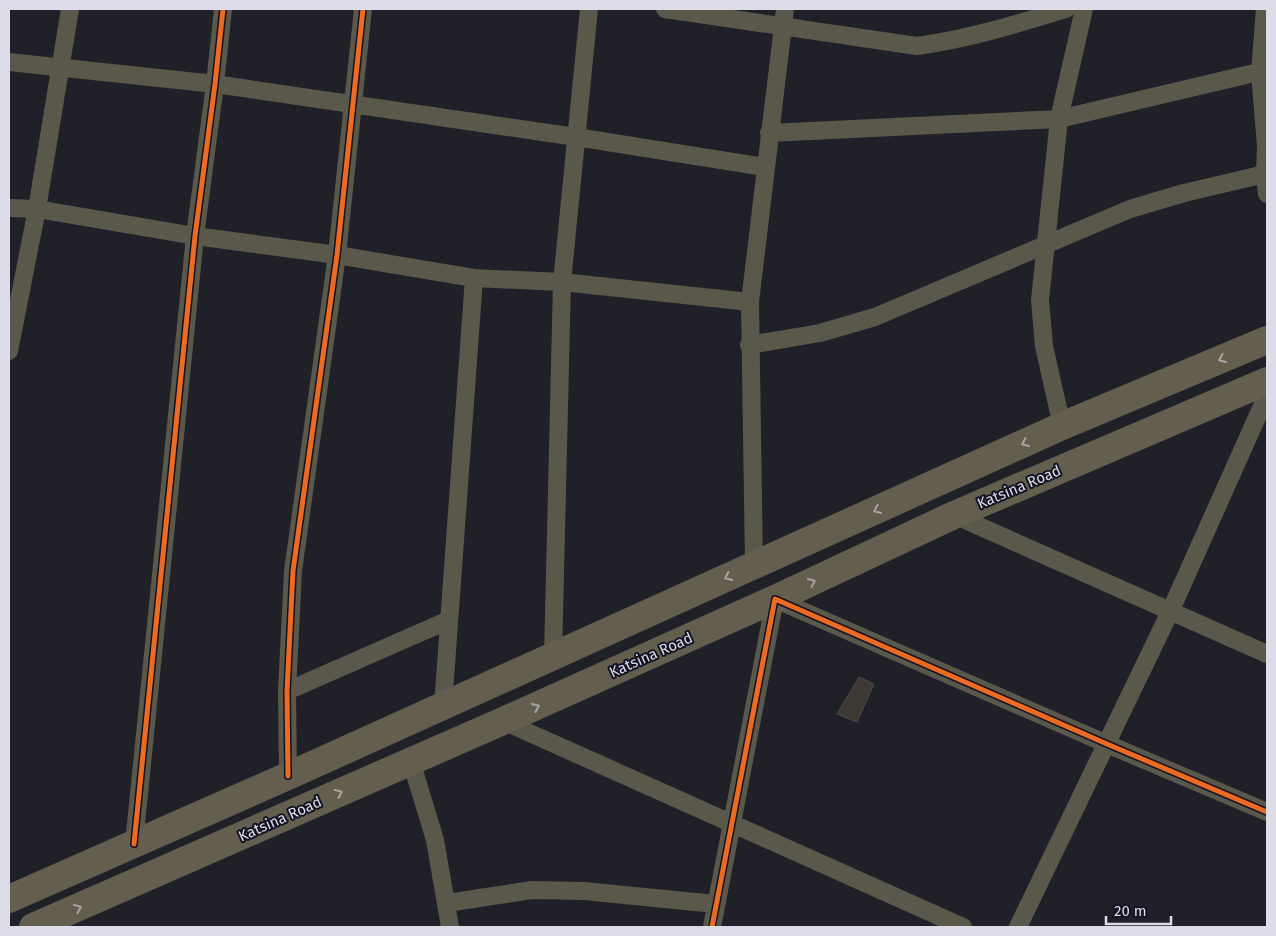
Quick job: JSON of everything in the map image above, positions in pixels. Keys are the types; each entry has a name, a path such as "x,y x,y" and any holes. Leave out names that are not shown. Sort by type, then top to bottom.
{"highway":[{"path":"36,926 16,895 288,776 1062,426 1267,340"},
{"name":"Katsina Road","path":"36,926 503,721 775,599 954,515 1267,381"}],"street":[{"path":"9,351 37,209 62,67 70,9"},
{"path":"134,844 194,236 216,84 223,9"},
{"path":"288,776 287,691 293,571 337,255 362,9"},
{"path":"553,657 562,282 589,9"},
{"path":"665,9 784,17 917,46 941,43 991,31 1066,9"},
{"path":"1062,426 1043,337 1040,300 1059,119 1084,9"},
{"path":"1265,9 1264,71 1267,147 1265,174 1267,194"},
{"path":"754,565 750,302 784,17"},
{"path":"9,62 216,84 576,136 766,167"},
{"path":"769,133 1059,119 1264,71"},
{"path":"750,345 820,333 875,317 1130,209 1184,193 1265,174"},
{"path":"9,208 37,209 194,236 337,255 474,278 562,282 750,302"},
{"path":"442,706 474,278"},
{"path":"1018,927 1170,612 1267,395"},
{"path":"954,515 1267,654"},
{"path":"712,927 775,599 1267,812"},
{"path":"287,691 449,620"},
{"path":"503,721 963,927"},
{"path":"411,761 435,840 450,927"},
{"path":"447,903 541,890 584,890 716,904"}],"building":[{"path":"859,677 874,684 857,722 837,714"}],"cycle path":[{"path":"134,844 195,236 223,9"},
{"path":"288,776 287,691 293,571 337,255 363,9"},
{"path":"712,927 775,599 1267,812"}]}
